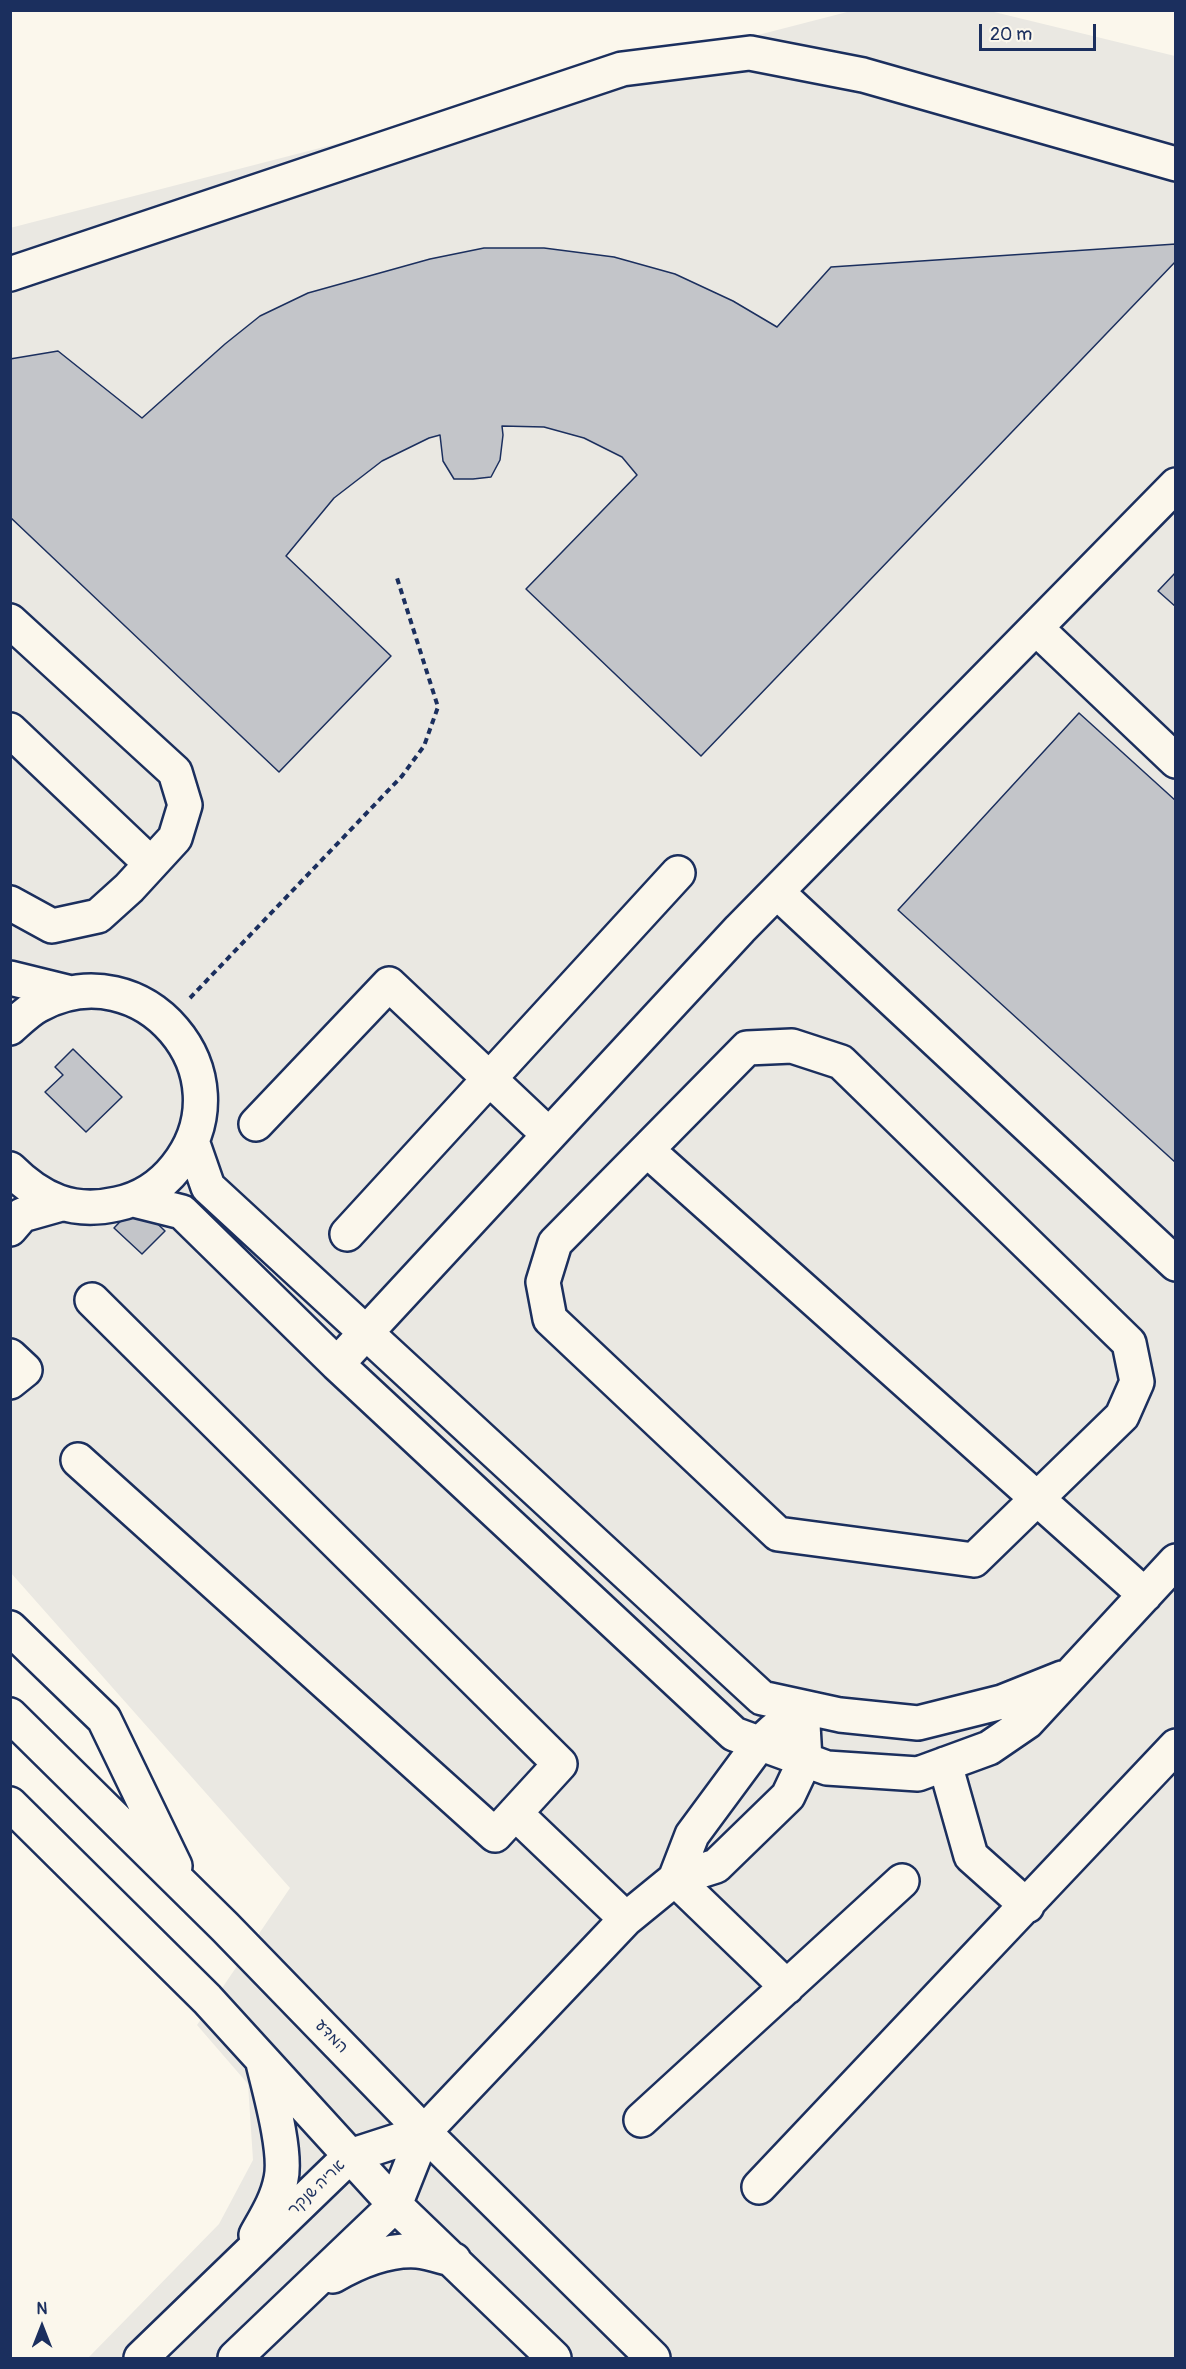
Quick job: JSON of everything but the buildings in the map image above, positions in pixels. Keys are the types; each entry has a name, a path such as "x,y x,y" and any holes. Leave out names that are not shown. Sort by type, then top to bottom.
{"street":[{"path":"10,274 622,69 750,52 863,75 1176,164"},
{"path":"337,1364 777,892 1176,485"},
{"path":"10,621 175,772 185,805 175,838 129,888 98,916 52,926 10,903"},
{"path":"1036,628 1176,761"},
{"path":"10,730 151,864"},
{"path":"346,1234 678,873"},
{"path":"777,892 1176,1264"},
{"path":"10,978 71,993 105,992 139,1001 168,1021 189,1049 201,1082 201,1116 189,1151 166,1180 134,1200 98,1208 61,1204 28,1187 10,1169"},
{"path":"256,1124 389,984 549,1136"},
{"path":"10,1028 38,1005 71,993"},
{"path":"792,1046 841,1062 1129,1343 1137,1382 1122,1416 1037,1499 974,1560 778,1534 550,1319 543,1282 555,1243 747,1048 792,1046"},
{"path":"192,1141 208,1187 762,1698 840,1714 918,1723 1002,1702 1072,1674"},
{"path":"647,1150 1145,1595"},
{"path":"134,1200 182,1212 337,1364 734,1734 827,1768 918,1774 989,1748 1027,1722 1176,1561"},
{"path":"10,1229 22,1215 61,1204"},
{"path":"78,1460 495,1834 560,1764 92,1300"},
{"path":"10,1356 25,1370 10,1382"},
{"path":"10,1628 104,1719 184,1886"},
{"path":"675,1879 692,1835 759,1743 802,1707"},
{"path":"235,2358 395,2205 424,2132 626,1919 675,1879 716,1866 788,1796 805,1760 802,1707"},
{"name":"המדע","path":"10,1715 184,1886 424,2132 653,2358"},
{"path":"759,2187 1176,1746"},
{"path":"945,1764 971,1856 1027,1906"},
{"path":"10,1804 207,1999 395,2205 554,2358"},
{"path":"515,1813 626,1919"},
{"path":"675,1879 787,1987"},
{"path":"641,2120 902,1881"},
{"path":"243,2259 273,2205 282,2178 279,2137 263,2061"},
{"name":"אריה שנקר","path":"141,2358 350,2156 424,2132"},
{"path":"303,2293 357,2262 385,2254 417,2252 454,2260"}],"path":[{"path":"168,1021 402,776 424,746 438,707 397,578"}],"shaded area":[{"path":"851,11 990,11 1175,56 1175,2358 88,2358 219,2224 253,2160 248,2084 197,2025 290,1888 11,1573 10,228"}]}
